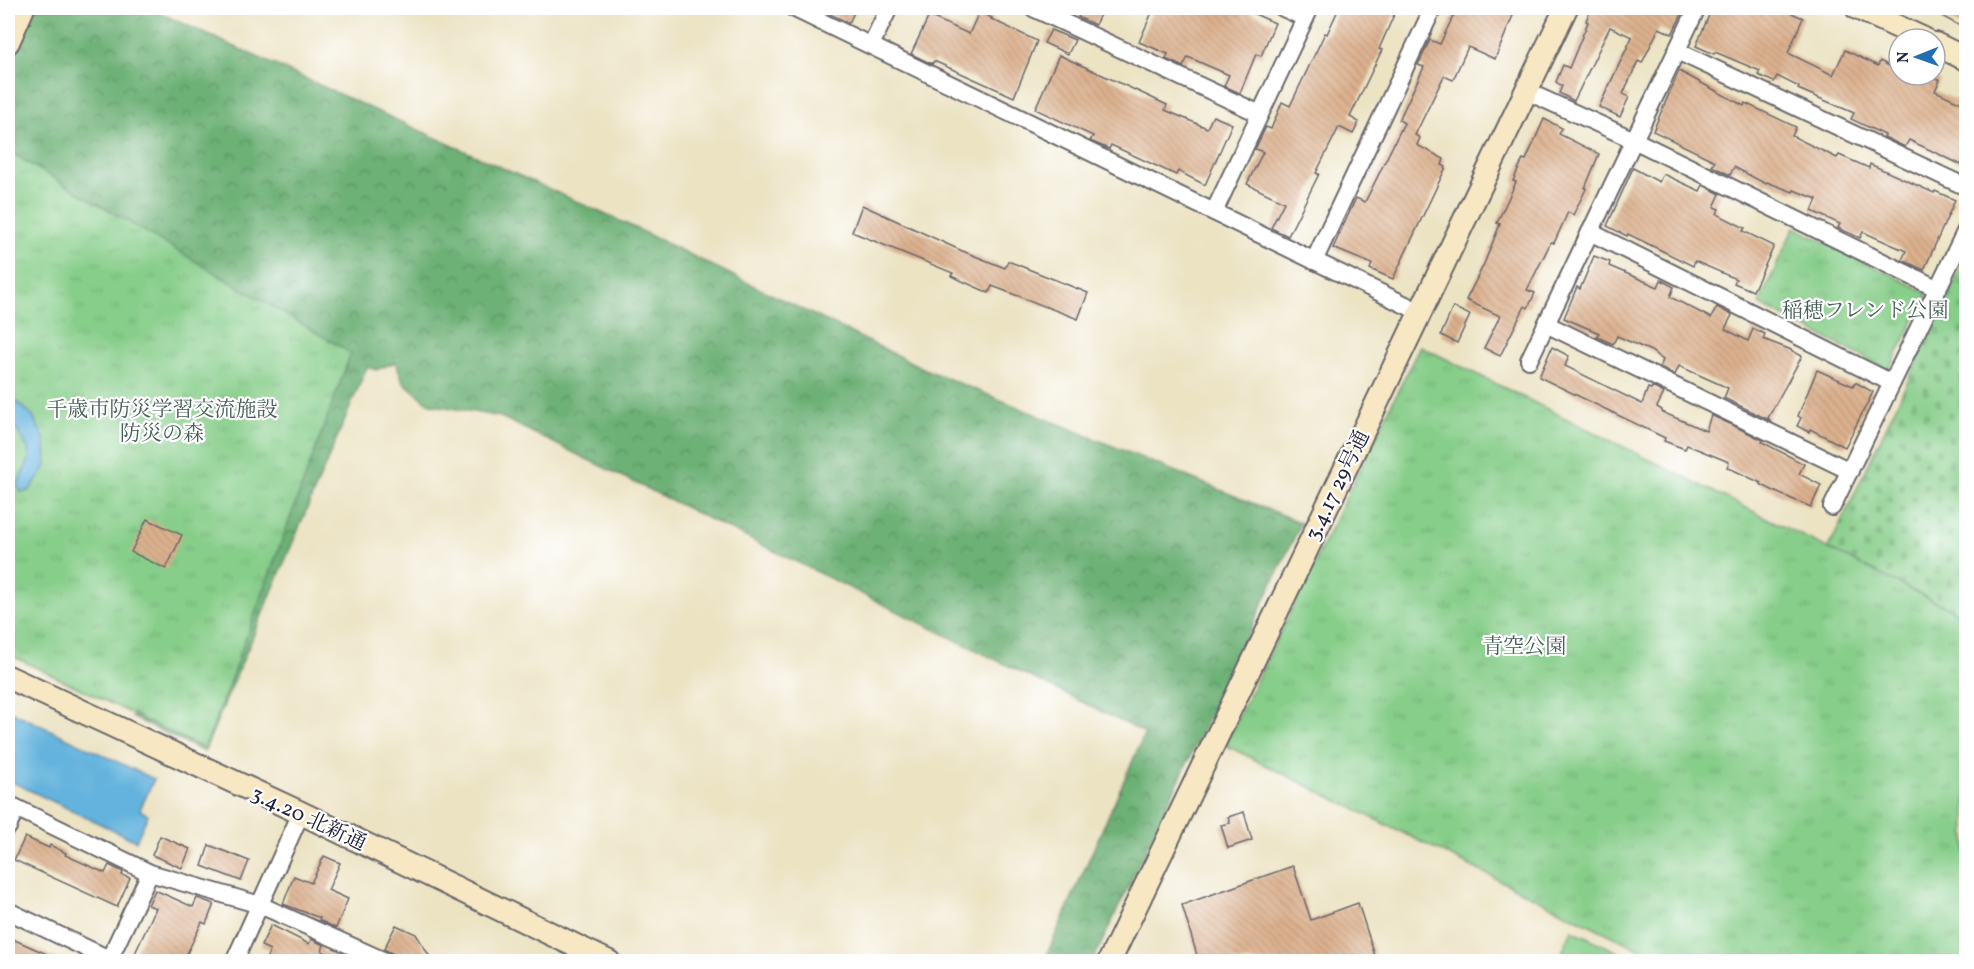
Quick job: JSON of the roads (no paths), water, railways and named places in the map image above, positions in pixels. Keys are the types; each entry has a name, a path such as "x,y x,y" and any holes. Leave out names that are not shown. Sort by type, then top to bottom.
{"street":[{"path":"8,42 23,8"},
{"path":"794,8 1420,312"},
{"path":"871,45 889,8"},
{"path":"1033,8 1260,114"},
{"path":"1214,212 1307,13 1283,8"},
{"path":"1314,261 1433,8"},
{"name":"3.4.17 29号通","path":"1108,962 1566,8"},
{"path":"1529,360 1697,8"},
{"path":"1857,8 1898,27"},
{"path":"1947,50 1966,59"},
{"path":"1677,51 1966,187"},
{"path":"1526,92 1634,140 1938,289"},
{"path":"1833,507 1966,230"},
{"path":"1590,232 1892,383"},
{"path":"1546,324 1850,471"},
{"name":"3.4.20 北新通","path":"8,677 301,813 598,959"},
{"path":"8,827 12,806 150,873 261,905 361,956 387,962"},
{"path":"234,962 301,813"},
{"path":"8,911 109,960 150,873"}],"water":[{"path":"8,399 16,401 32,415 45,440 46,466 29,491 21,492 17,485 29,460 28,448 8,416"},
{"path":"8,710 154,779 140,810 148,815 136,841 8,780"}],"park label":[{"name":"稲穂フレンド公園","path":"1865,310"},
{"name":"千歳市防災学習交流施設 防災の森","path":"162,421"},
{"name":"青空公園","path":"1524,646"}]}
